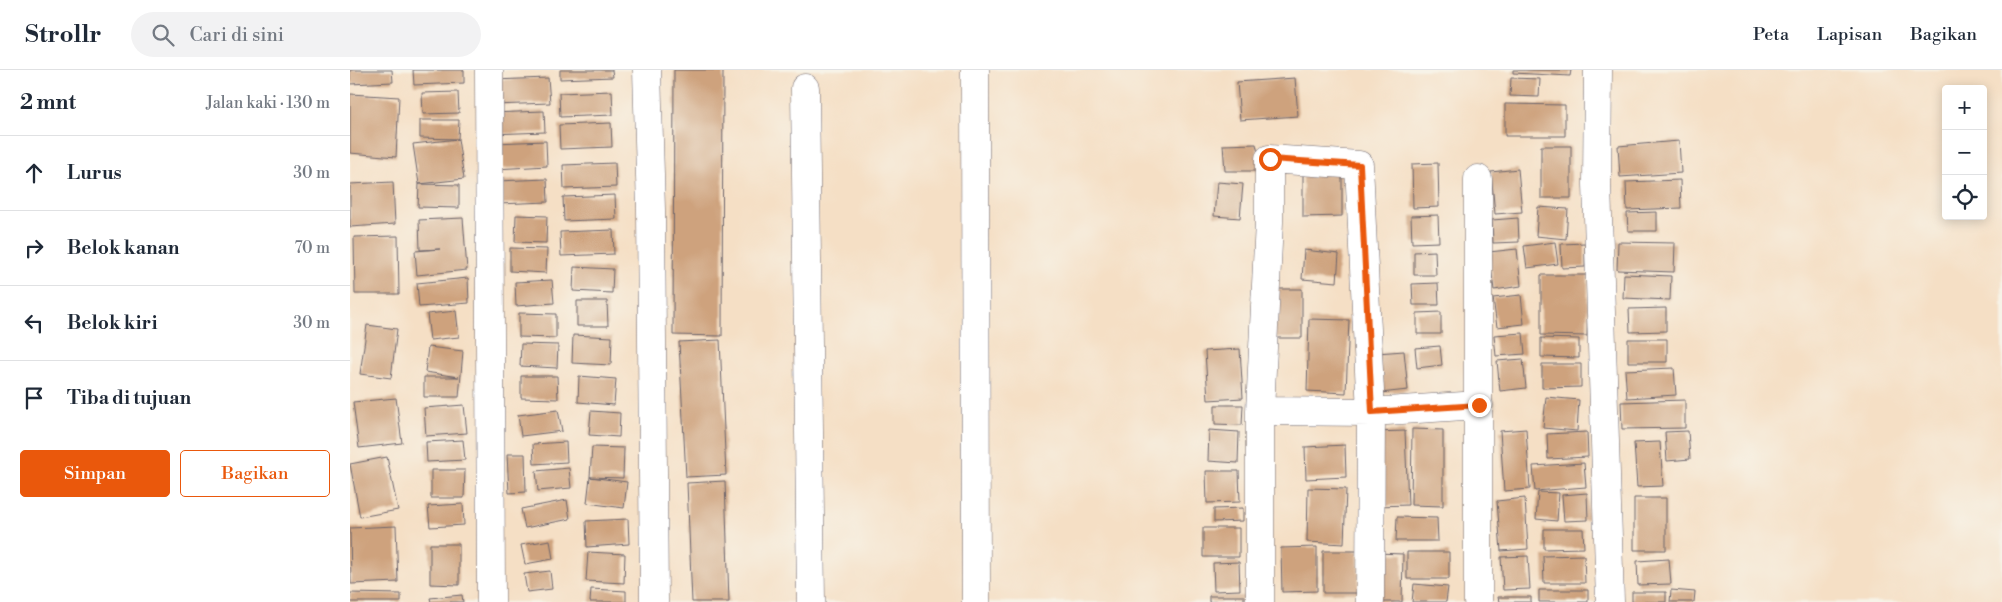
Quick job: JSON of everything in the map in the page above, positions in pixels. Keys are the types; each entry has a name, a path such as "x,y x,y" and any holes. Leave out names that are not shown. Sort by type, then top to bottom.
{"street":[{"path":"488,70 491,602"},
{"path":"647,70 651,210 654,602"},
{"path":"975,70 976,602"},
{"path":"1598,70 1597,184 1610,602"},
{"path":"805,88 811,602"},
{"path":"1260,602 1260,411 1270,159 1360,165 1372,412 1370,602"},
{"path":"1478,179 1478,602"},
{"path":"1260,411 1372,412 1479,405"}],"building":[{"path":"350,70 392,70 393,82 350,84"},
{"path":"413,70 464,70 464,83 414,85"},
{"path":"560,70 612,70 613,77 560,79"},
{"path":"674,70 723,70 722,336 673,335"},
{"path":"1513,70 1571,70 1570,76 1513,73"},
{"path":"548,78 550,103 493,105 493,80"},
{"path":"1295,78 1298,116 1240,120 1237,82"},
{"path":"1511,78 1540,79 1539,97 1510,96"},
{"path":"612,91 613,115 560,117 559,93"},
{"path":"458,92 459,113 423,114 422,93"},
{"path":"350,94 399,97 396,157 350,153"},
{"path":"1505,104 1565,105 1565,136 1505,136"},
{"path":"544,111 545,132 492,134 491,113"},
{"path":"420,120 459,120 458,139 420,138"},
{"path":"611,123 612,147 560,149 559,125"},
{"path":"458,139 464,179 419,184 413,144"},
{"path":"546,141 547,166 496,169 494,143"},
{"path":"1679,141 1681,173 1620,177 1618,146"},
{"path":"1256,144 1262,171 1225,171 1223,145"},
{"path":"1541,146 1571,146 1571,198 1541,198"},
{"path":"615,163 616,187 564,189 563,165"},
{"path":"1438,163 1439,207 1413,208 1412,164"},
{"path":"1303,169 1342,169 1342,216 1303,217"},
{"path":"1518,169 1522,212 1495,214 1491,172"},
{"path":"547,179 548,202 498,204 497,181"},
{"path":"1680,180 1681,208 1627,210 1626,182"},
{"path":"393,182 395,224 350,227 350,184"},
{"path":"1217,182 1243,184 1240,218 1214,216"},
{"path":"419,184 459,185 459,208 418,207"},
{"path":"615,195 616,219 564,221 563,197"},
{"path":"1538,207 1568,209 1566,239 1536,236"},
{"path":"1657,212 1657,231 1628,231 1627,213"},
{"path":"516,215 547,216 546,243 515,242"},
{"path":"1438,215 1439,242 1412,243 1411,216"},
{"path":"463,218 467,270 417,275 415,251 440,249 420,250 419,220"},
{"path":"1518,218 1519,242 1493,243 1492,220"},
{"path":"613,230 614,254 561,256 560,232"},
{"path":"398,236 399,294 355,294 354,237"},
{"path":"1555,242 1558,264 1527,268 1524,246"},
{"path":"1618,242 1675,243 1674,272 1617,270"},
{"path":"1585,243 1585,267 1562,268 1561,244"},
{"path":"510,248 547,249 546,273 510,271"},
{"path":"1517,249 1521,286 1494,290 1489,252"},
{"path":"1304,250 1339,254 1337,282 1302,279"},
{"path":"1435,251 1436,275 1414,275 1414,252"},
{"path":"574,267 613,269 612,293 573,291"},
{"path":"1624,274 1671,276 1670,300 1623,298"},
{"path":"1541,275 1588,275 1587,336 1541,335"},
{"path":"468,278 469,303 419,307 417,283"},
{"path":"552,280 554,303 516,306 515,282"},
{"path":"1438,283 1439,305 1413,305 1412,284"},
{"path":"1276,289 1302,289 1302,338 1275,338"},
{"path":"1521,295 1524,324 1497,327 1493,298"},
{"path":"577,301 607,301 608,326 577,326"},
{"path":"1666,308 1666,331 1630,332 1629,309"},
{"path":"456,311 459,337 430,340 427,314"},
{"path":"1441,312 1441,334 1417,334 1417,313"},
{"path":"519,313 556,314 556,338 519,337"},
{"path":"1309,319 1349,320 1346,393 1307,391"},
{"path":"367,325 397,329 391,378 360,374"},
{"path":"1523,333 1525,354 1496,356 1494,335"},
{"path":"573,335 612,337 611,365 572,363"},
{"path":"1541,338 1579,339 1579,358 1541,357"},
{"path":"1628,339 1667,339 1667,362 1628,362"},
{"path":"720,340 726,475 686,477 679,342"},
{"path":"521,344 558,345 557,368 520,366"},
{"path":"1440,346 1442,365 1417,368 1415,348"},
{"path":"428,347 463,351 459,397 424,397 424,377 459,377 425,372"},
{"path":"1240,349 1243,398 1208,400 1205,351"},
{"path":"1404,351 1408,390 1380,393 1377,353"},
{"path":"1523,359 1526,388 1500,391 1497,361"},
{"path":"1542,364 1581,364 1581,387 1542,388"},
{"path":"1674,368 1676,395 1627,398 1625,370"},
{"path":"521,376 557,376 558,399 521,398"},
{"path":"579,376 616,379 614,405 578,402"},
{"path":"1546,397 1579,400 1577,431 1543,428"},
{"path":"396,398 402,443 359,448 353,402"},
{"path":"1685,400 1685,428 1622,429 1621,402"},
{"path":"464,405 467,433 426,436 424,408"},
{"path":"1215,405 1243,405 1242,425 1215,424"},
{"path":"558,410 562,431 521,436 518,415"},
{"path":"591,411 620,413 619,437 589,435"},
{"path":"1412,429 1443,430 1443,506 1411,505"},
{"path":"1526,429 1530,489 1504,491 1500,431"},
{"path":"1209,430 1239,432 1238,463 1208,461"},
{"path":"1405,431 1408,505 1378,506 1375,432"},
{"path":"1688,431 1690,459 1667,461 1665,432"},
{"path":"1587,432 1588,457 1548,459 1547,434"},
{"path":"463,440 465,460 427,462 426,442"},
{"path":"566,442 567,462 534,464 533,444"},
{"path":"1660,442 1663,486 1637,487 1634,443"},
{"path":"1345,445 1346,477 1306,479 1305,447"},
{"path":"592,447 624,448 623,478 590,477"},
{"path":"507,454 525,454 526,492 509,493"},
{"path":"387,457 398,510 360,517 350,464"},
{"path":"1584,463 1586,487 1535,491 1533,466"},
{"path":"569,468 571,488 538,491 536,471"},
{"path":"431,470 465,470 464,498 431,498"},
{"path":"1206,471 1239,471 1240,502 1207,503"},
{"path":"590,477 627,482 624,508 587,503"},
{"path":"725,481 729,602 692,602 687,483"},
{"path":"1308,488 1346,489 1344,544 1307,542"},
{"path":"1538,492 1559,493 1557,521 1536,519"},
{"path":"1587,493 1588,520 1564,521 1562,495"},
{"path":"1525,498 1528,549 1501,551 1497,501"},
{"path":"1634,498 1666,498 1666,550 1634,550"},
{"path":"567,500 570,519 525,528 521,509"},
{"path":"463,504 464,525 430,527 428,506"},
{"path":"1243,508 1243,521 1214,522 1214,509"},
{"path":"1397,517 1437,518 1438,541 1396,541"},
{"path":"628,519 629,544 587,547 586,521"},
{"path":"396,526 398,582 351,584 350,528"},
{"path":"1203,528 1239,528 1239,557 1203,557"},
{"path":"1544,529 1583,529 1584,548 1544,549"},
{"path":"550,540 553,559 525,564 521,545"},
{"path":"430,544 459,544 459,585 430,584"},
{"path":"1317,547 1317,591 1282,592 1281,548"},
{"path":"1323,551 1358,551 1359,593 1323,593"},
{"path":"588,552 625,554 624,583 586,581"},
{"path":"1407,552 1449,552 1449,579 1407,579"},
{"path":"1376,553 1403,554 1402,602 1374,602"},
{"path":"1584,555 1585,583 1544,583 1543,556"},
{"path":"1528,556 1530,589 1503,590 1501,557"},
{"path":"1669,559 1671,584 1638,585 1637,561"},
{"path":"1239,562 1240,590 1214,591 1213,563"},
{"path":"550,571 552,589 527,592 524,574"},
{"path":"1414,584 1448,587 1446,602 1412,602"},
{"path":"591,589 626,591 626,602 590,602"},
{"path":"1539,590 1588,590 1588,602 1539,602"},
{"path":"1671,590 1695,592 1694,602 1670,602"},
{"path":"1632,592 1666,592 1666,602 1632,602"},
{"path":"350,593 401,594 401,602 350,602"},
{"path":"462,595 463,602 431,602 430,598"},
{"path":"1209,596 1244,596 1244,602 1209,602"},
{"path":"1498,597 1531,597 1531,602 1499,602"}],"route":[{"path":"1270,159 1360,165 1372,412 1479,405"}]}
